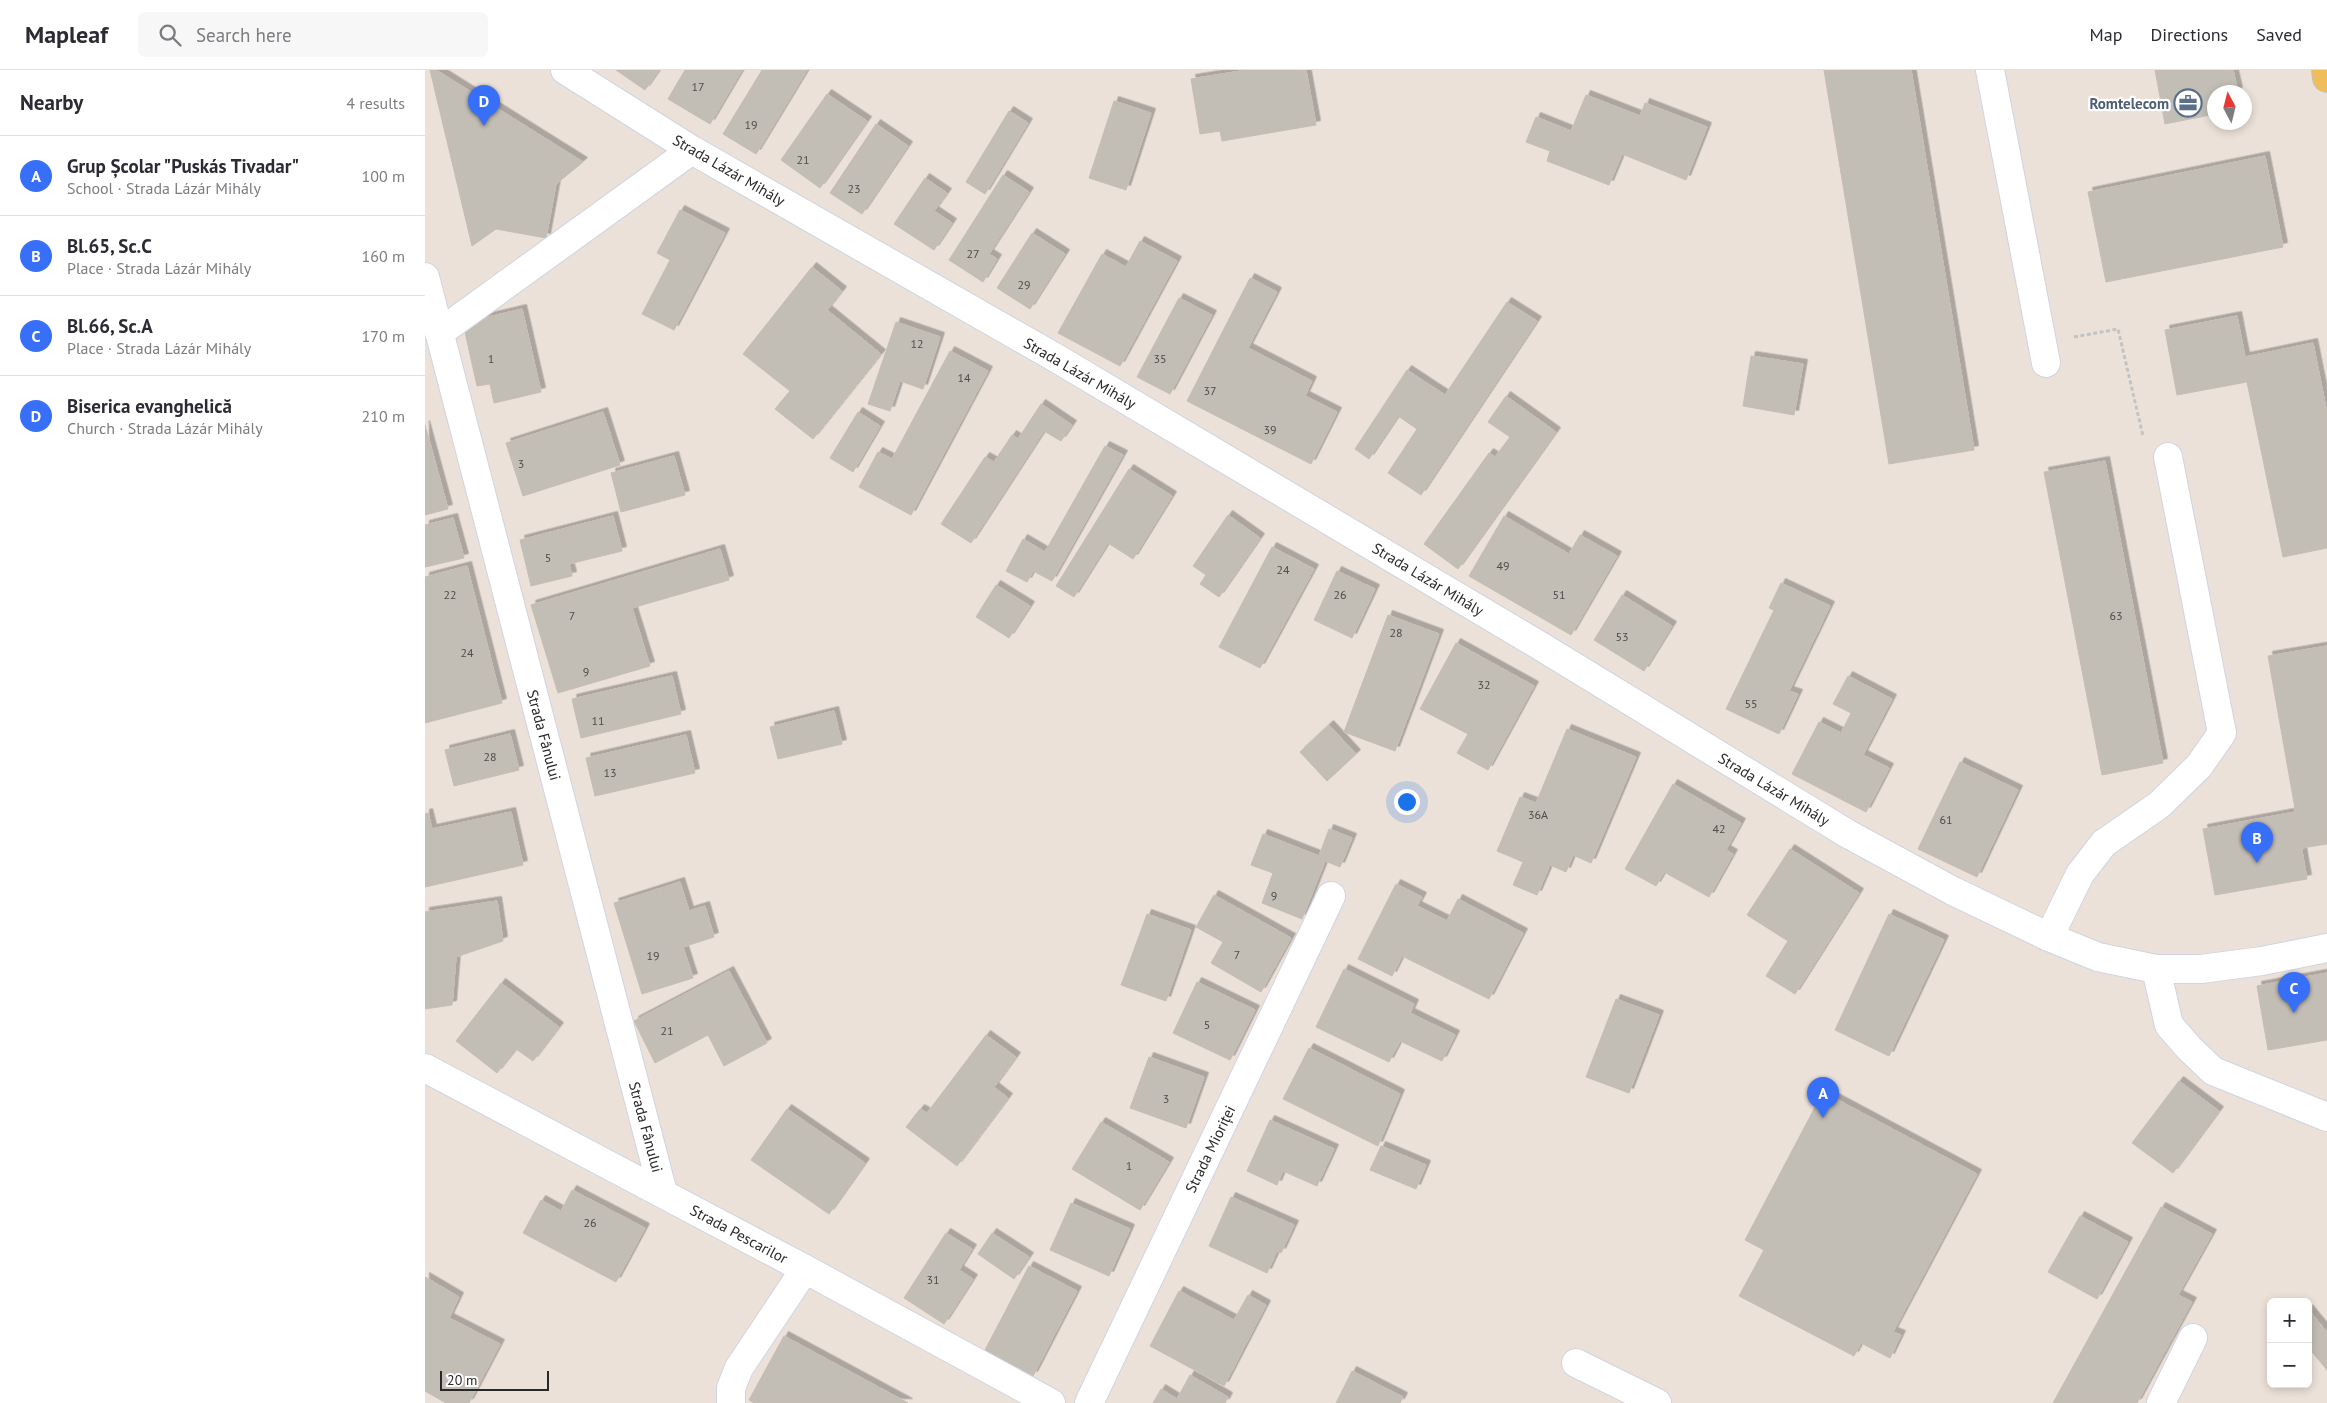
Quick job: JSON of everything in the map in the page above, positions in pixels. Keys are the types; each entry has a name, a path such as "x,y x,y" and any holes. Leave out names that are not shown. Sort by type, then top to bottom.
{"main road":[{"path":"2325,70 2327,78"}],"street":[{"name":"Strada Lázár Mihály","path":"565,70 692,150 1065,364 1534,642 1847,834 1953,891 2049,937 2098,957 2156,969 2201,969 2262,961 2327,948"},
{"path":"1990,70 2044,353"},
{"path":"439,333 692,150"},
{"name":"Strada Fânului","path":"425,277 663,1193"},
{"path":"2049,937 2080,874 2105,843 2159,806 2199,766 2222,732 2168,456"},
{"name":"Strada Mioriței","path":"1089,1403 1331,896"},
{"path":"2156,969 2169,1025 2213,1071 2327,1117"},
{"name":"Strada Pescarilor","path":"425,1068 663,1193 1051,1403"},
{"path":"731,1403 731,1388 739,1368 805,1269"},
{"path":"2161,1403 2193,1338"},
{"path":"1576,1363 1657,1403"}],"path":[{"path":"2044,353 2118,329 2148,460 2168,456"}],"building":[{"path":"430,70 436,70 583,162 556,184 546,238 496,229 472,246"},
{"path":"616,70 659,70 645,90"},
{"path":"685,70 742,70 710,124 668,99"},
{"path":"762,70 807,70 756,154 723,134"},
{"path":"1247,70 1306,70 1316,125 1222,141 1220,131 1200,134 1191,79"},
{"path":"1824,70 1911,70 1974,450 1889,464"},
{"name":"Romtelecom","path":"2155,70 2233,70 2236,85 2207,85 2207,116 2165,124"},
{"path":"827,94 867,121 820,188 781,160"},
{"path":"1586,95 1640,116 1645,103 1707,127 1686,180 1622,154 1609,185 1547,161 1550,151 1526,142 1536,117 1571,131"},
{"path":"1114,101 1151,113 1126,190 1089,178"},
{"path":"1009,111 1028,123 985,194 966,182"},
{"path":"876,124 908,146 862,214 830,193"},
{"path":"2265,156 2283,247 2106,282 2088,192"},
{"path":"1003,175 1029,192 989,254 997,259 983,282 949,260"},
{"path":"925,178 947,193 934,211 952,223 934,250 894,224"},
{"path":"680,210 725,233 702,277 657,253"},
{"path":"1032,233 1065,254 1030,309 997,288"},
{"path":"1140,241 1177,261 1120,366 1058,333 1102,254 1126,267"},
{"path":"670,260 702,277 674,330 642,314"},
{"path":"812,267 842,291 827,310 881,354 813,439 775,409 790,391 743,354"},
{"path":"1250,278 1277,292 1248,348 1312,381 1305,396 1337,412 1311,464 1187,401"},
{"path":"1179,298 1212,315 1170,394 1137,377"},
{"path":"1507,302 1537,321 1421,495 1388,473 1417,429 1398,416 1369,459 1355,449 1407,370 1445,395"},
{"path":"522,309 541,392 494,403 490,384 477,386 463,323"},
{"path":"2237,316 2245,357 2313,343 2327,413 2327,548 2283,557 2247,382 2177,395 2165,330"},
{"path":"896,322 940,337 923,389 900,381 890,411 868,404"},
{"path":"950,351 988,371 911,515 859,487 878,452 892,459"},
{"path":"1751,356 1803,364 1794,415 1743,406"},
{"path":"1506,396 1556,432 1458,569 1424,544 1489,453 1495,457 1510,437 1488,422"},
{"path":"1041,404 1072,425 1061,441 1044,431 971,543 941,524 985,457 994,462 1012,435 1018,439"},
{"path":"603,412 620,465 523,496 506,443"},
{"path":"858,412 880,426 853,472 830,458"},
{"path":"425,425 448,509 425,515"},
{"path":"1105,446 1123,455 1052,581 1033,571 1027,582 1006,571 1023,539 1045,552"},
{"path":"674,456 685,495 621,512 611,473"},
{"path":"2105,461 2163,763 2102,775 2044,472"},
{"path":"1129,469 1172,496 1133,559 1108,543 1074,597 1056,586"},
{"path":"1228,515 1260,538 1219,597 1200,584 1206,575 1193,566"},
{"path":"613,516 622,551 569,564 572,576 531,586 520,540"},
{"path":"1504,516 1569,554 1580,535 1617,556 1571,635 1469,576"},
{"path":"453,518 464,558 425,567 425,525"},
{"path":"1272,547 1314,569 1260,668 1219,647"},
{"path":"720,549 729,580 632,608 650,666 558,693 531,605"},
{"path":"467,566 502,703 425,723 425,577"},
{"path":"1337,571 1375,589 1352,638 1314,620"},
{"path":"1781,583 1830,606 1789,691 1798,694 1779,734 1726,709 1774,610 1769,608"},
{"path":"996,585 1030,606 1009,638 976,617"},
{"path":"1622,595 1672,626 1644,671 1594,640"},
{"path":"1388,615 1439,634 1395,751 1344,732"},
{"path":"1456,643 1534,686 1488,770 1457,753 1468,734 1420,709"},
{"path":"2327,646 2327,844 2302,848 2268,656"},
{"path":"672,676 681,714 581,738 572,699"},
{"path":"1848,676 1892,699 1863,755 1889,768 1866,812 1792,774 1819,722 1841,733 1851,713 1833,704"},
{"path":"834,711 842,744 778,759 770,727"},
{"path":"1329,725 1356,754 1327,781 1300,752"},
{"path":"1567,729 1636,757 1591,863 1573,855 1566,872 1550,865 1537,895 1513,885 1523,862 1497,851 1520,797 1536,803"},
{"path":"510,734 519,770 454,786 445,750"},
{"path":"686,735 695,773 595,796 586,758"},
{"path":"1960,762 2018,790 1977,877 1918,849"},
{"path":"1673,784 1741,823 1726,850 1733,854 1709,897 1664,872 1656,886 1625,869"},
{"path":"511,812 523,865 425,887 425,814 428,813 432,829"},
{"path":"2295,812 2307,879 2215,895 2203,829"},
{"path":"1329,829 1352,838 1340,867 1325,861 1302,919 1262,903 1273,873 1251,865 1263,834 1319,856"},
{"path":"1790,849 1859,893 1795,994 1766,976 1788,941 1747,915"},
{"path":"680,882 689,911 705,906 714,937 683,947 693,978 642,994 614,903"},
{"path":"1396,884 1422,897 1417,906 1447,921 1458,899 1523,933 1489,999 1402,956 1392,976 1358,959"},
{"path":"1214,895 1291,938 1261,992 1211,963 1223,942 1196,927"},
{"path":"497,901 503,941 456,957 452,1005 425,1009 425,912"},
{"path":"1147,914 1191,930 1166,1001 1121,985"},
{"path":"1889,914 1944,940 1889,1056 1835,1030"},
{"path":"1344,969 1414,1004 1410,1013 1455,1035 1442,1061 1400,1041 1389,1062 1316,1027"},
{"path":"729,971 767,1043 724,1066 708,1035 655,1063 634,1021"},
{"path":"2327,973 2327,1040 2268,1050 2257,986"},
{"path":"1197,982 1255,1010 1230,1060 1173,1033"},
{"path":"501,983 559,1027 533,1061 516,1049 497,1073 456,1041"},
{"path":"1616,999 1659,1015 1629,1093 1586,1077"},
{"path":"986,1035 1016,1057 994,1087 1008,1098 957,1166 906,1127 920,1109 927,1113"},
{"path":"1309,1048 1400,1094 1378,1146 1283,1099"},
{"path":"1149,1057 1204,1077 1186,1128 1130,1108"},
{"path":"2179,1081 2219,1111 2173,1173 2132,1143"},
{"path":"1823,1092 1977,1174 1893,1332 1901,1335 1890,1358 1861,1343 1854,1356 1739,1296 1764,1250 1745,1240"},
{"path":"787,1109 865,1163 829,1214 751,1160"},
{"path":"1270,1120 1334,1149 1317,1186 1283,1171 1277,1185 1247,1171"},
{"path":"1101,1122 1169,1162 1140,1210 1072,1169"},
{"path":"1381,1146 1426,1165 1416,1189 1370,1170"},
{"path":"572,1190 645,1228 616,1282 523,1233 541,1200 561,1211"},
{"path":"1231,1197 1294,1225 1281,1253 1277,1251 1267,1273 1209,1246"},
{"path":"1071,1203 1130,1229 1109,1276 1050,1250"},
{"path":"2161,1207 2212,1234 2178,1295 2192,1302 2137,1403 2053,1403"},
{"path":"2080,1216 2128,1242 2097,1299 2048,1272"},
{"path":"946,1233 972,1249 959,1270 973,1279 944,1324 904,1298"},
{"path":"992,1233 1029,1257 1014,1279 978,1254"},
{"path":"1029,1266 1077,1291 1033,1376 985,1350"},
{"path":"425,1277 459,1297 449,1318 500,1344 469,1403 446,1403 425,1391"},
{"path":"1179,1291 1234,1320 1248,1295 1266,1305 1224,1386 1150,1346"},
{"path":"2312,1314 2327,1332 2327,1370 2312,1352"},
{"path":"784,1336 908,1403 754,1403 749,1400"},
{"path":"1352,1371 1403,1397 1400,1403 1336,1403"},
{"path":"1190,1375 1228,1397 1225,1403 1153,1403 1161,1389 1177,1399"}],"place":[{"name":"Romtelecom","path":"2188,103"},
{"name":"Biserica evanghelică","path":"484,126"},
{"name":"Bl.65, Sc.C","path":"2257,863"},
{"name":"Bl.66, Sc.A","path":"2294,1013"},
{"name":"Grup Școlar \"Puskás Tivadar\"","path":"1823,1118"}]}
